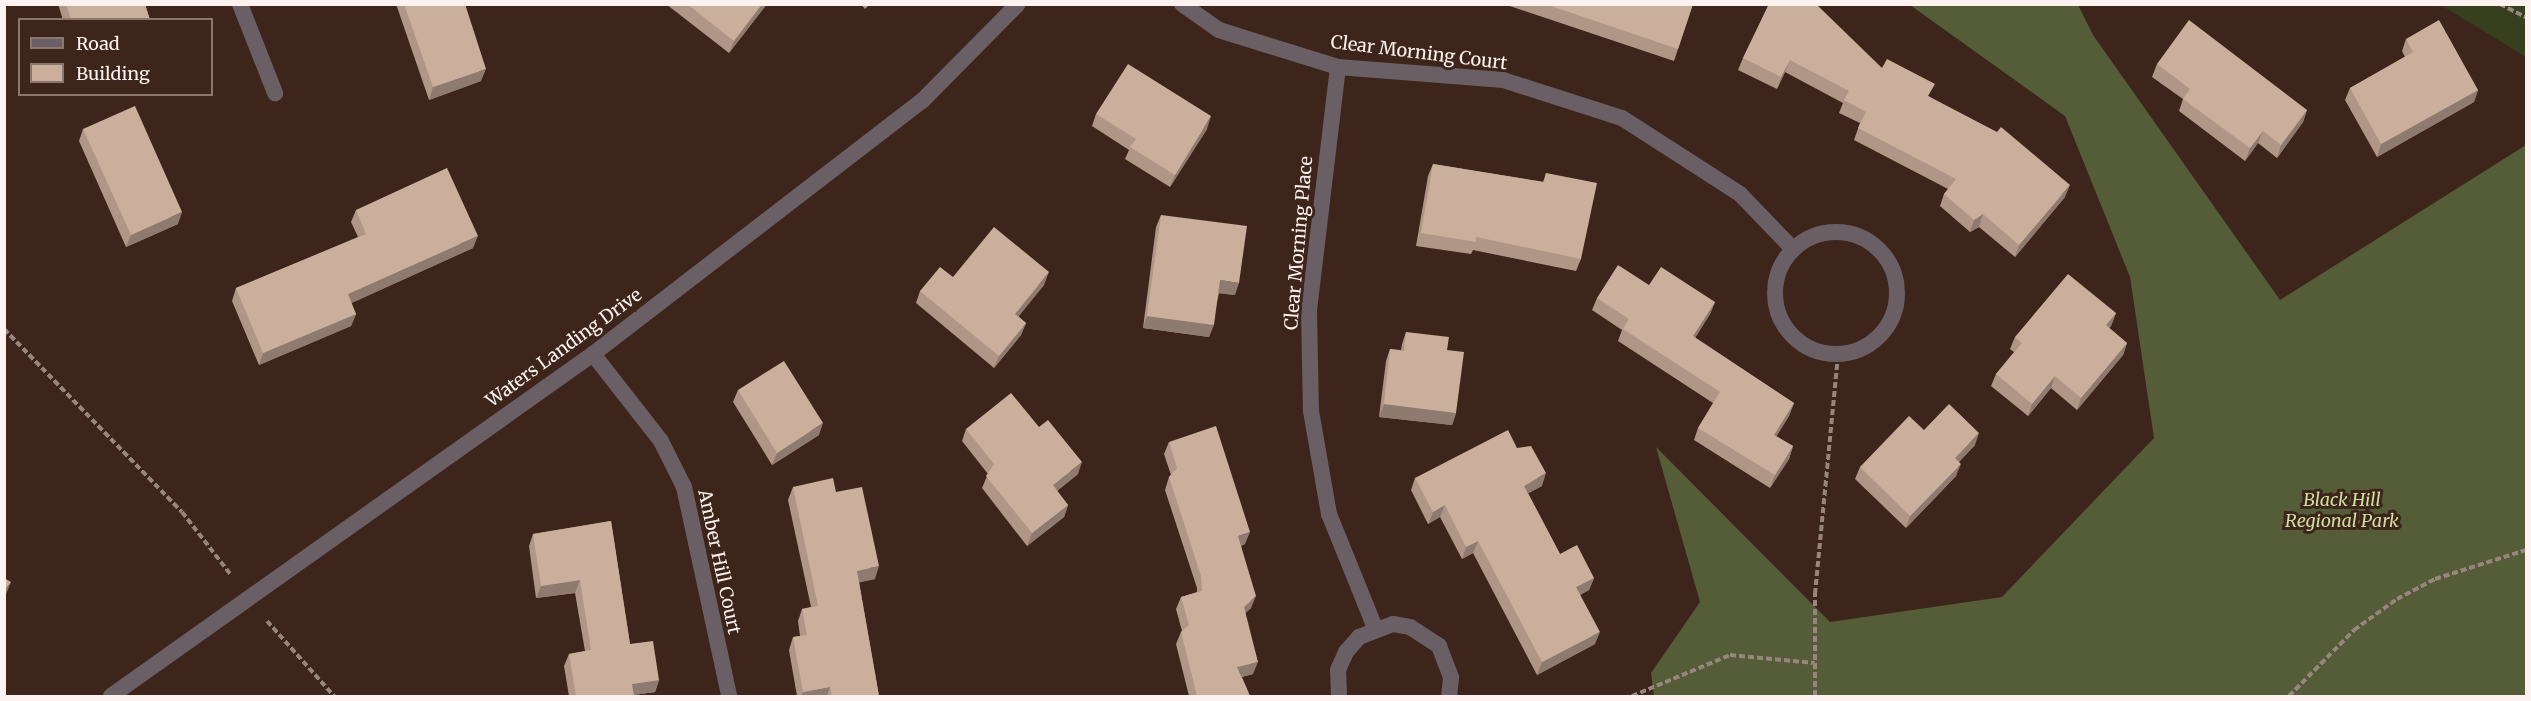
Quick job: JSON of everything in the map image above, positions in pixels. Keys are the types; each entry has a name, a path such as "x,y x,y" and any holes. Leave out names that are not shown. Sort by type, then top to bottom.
{"street":[{"path":"240,4 275,93"},
{"name":"Waters Landing Drive","path":"111,696 593,354 922,101 1018,4"},
{"name":"Clear Morning Court","path":"1182,4 1218,30 1338,67 1503,80 1622,118 1740,194 1793,249"},
{"name":"Clear Morning Place","path":"1338,67 1309,310 1311,411 1329,514 1376,628"},
{"path":"1828,232 1848,232 1882,252 1893,269 1898,288 1888,326 1876,341 1838,355 1817,352 1798,342 1784,327 1776,307 1775,286 1781,266 1793,249 1828,232"},
{"name":"Amber Hill Court","path":"593,354 661,441 684,487 729,696"},
{"path":"1339,696 1338,670 1346,652 1359,637 1376,628 1410,627 1439,646 1449,670 1449,696"}],"path":[{"path":"2500,4 2526,17"},
{"path":"4,329 41,371 182,512 248,597 334,696"},
{"path":"1815,696 1815,594 1838,355"},
{"path":"2289,696 2354,630 2397,599 2435,579 2526,550"},
{"path":"1632,696 1730,655 1815,663"}],"green space":[{"name":"Black Hill Regional Park","path":"1910,5 2078,5 2093,35 2280,300 2526,145 2526,696 1654,696 1651,673 1700,602 1656,447 1830,622 2002,597 2154,438 2130,277 2065,116"},
{"path":"2441,5 2526,5 2526,57"}],"building":[{"path":"66,4 145,4 149,18 70,18"},
{"path":"404,4 465,4 486,69 433,87"},
{"path":"687,4 762,4 734,41"},
{"path":"1545,4 1693,4 1678,49"},
{"path":"1769,4 1816,4 1882,68 1887,59 1935,84 1928,96 1997,132 2001,127 2070,185 2019,245 1983,214 1974,220 1944,194 1956,179 1858,128 1866,112 1844,100 1849,91 1790,60 1781,77 1743,58"},
{"path":"2189,20 2307,110 2281,145 2263,131 2250,148 2183,99 2190,89 2157,64"},
{"path":"2439,20 2478,90 2381,144 2350,88 2413,52 2406,39"},
{"path":"1128,64 1211,116 1175,175 1130,147 1136,139 1096,114"},
{"path":"135,106 182,212 131,235 83,129"},
{"path":"1433,164 1544,182 1546,173 1597,183 1581,259 1476,237 1476,242 1421,233"},
{"path":"447,168 478,236 348,294 356,314 263,353 236,288 366,234 356,210"},
{"path":"1161,215 1247,226 1239,283 1220,280 1214,325 1147,316"},
{"path":"994,227 1049,272 1015,314 1026,323 999,356 920,291 940,267 953,277"},
{"path":"1618,265 1649,285 1661,267 1715,302 1693,336 1794,403 1774,435 1793,446 1775,475 1698,428 1720,392 1623,329 1629,319 1597,298"},
{"path":"2068,274 2116,313 2106,325 2127,343 2081,398 2055,376 2032,404 1996,374 2022,343 2015,337"},
{"path":"1406,332 1449,337 1447,350 1464,352 1456,413 1384,404 1390,349 1404,351"},
{"path":"784,361 823,423 777,453 738,390"},
{"path":"1011,393 1039,427 1048,420 1082,462 1053,485 1068,505 1032,533 986,476 994,464 966,429"},
{"path":"1949,404 1979,433 1955,458 1961,464 1910,516 1860,467 1909,416 1924,430"},
{"path":"1216,426 1250,532 1238,536 1256,596 1244,607 1258,662 1237,667 1250,696 1197,696 1181,632 1189,625 1181,597 1202,591 1201,576 1169,477 1177,468 1169,442"},
{"path":"1508,430 1517,448 1531,446 1546,473 1524,486 1560,554 1577,545 1594,578 1576,587 1600,632 1542,662 1478,541 1466,547 1445,505 1433,512 1415,478"},
{"path":"833,478 836,492 862,487 879,566 857,571 879,696 832,696 830,687 803,692 793,637 807,635 802,609 818,606 793,487"},
{"path":"611,521 630,644 653,641 659,680 632,684 634,696 576,696 569,654 591,650 580,580 541,586 533,534"},
{"path":"4,578 11,582 4,591"}]}
